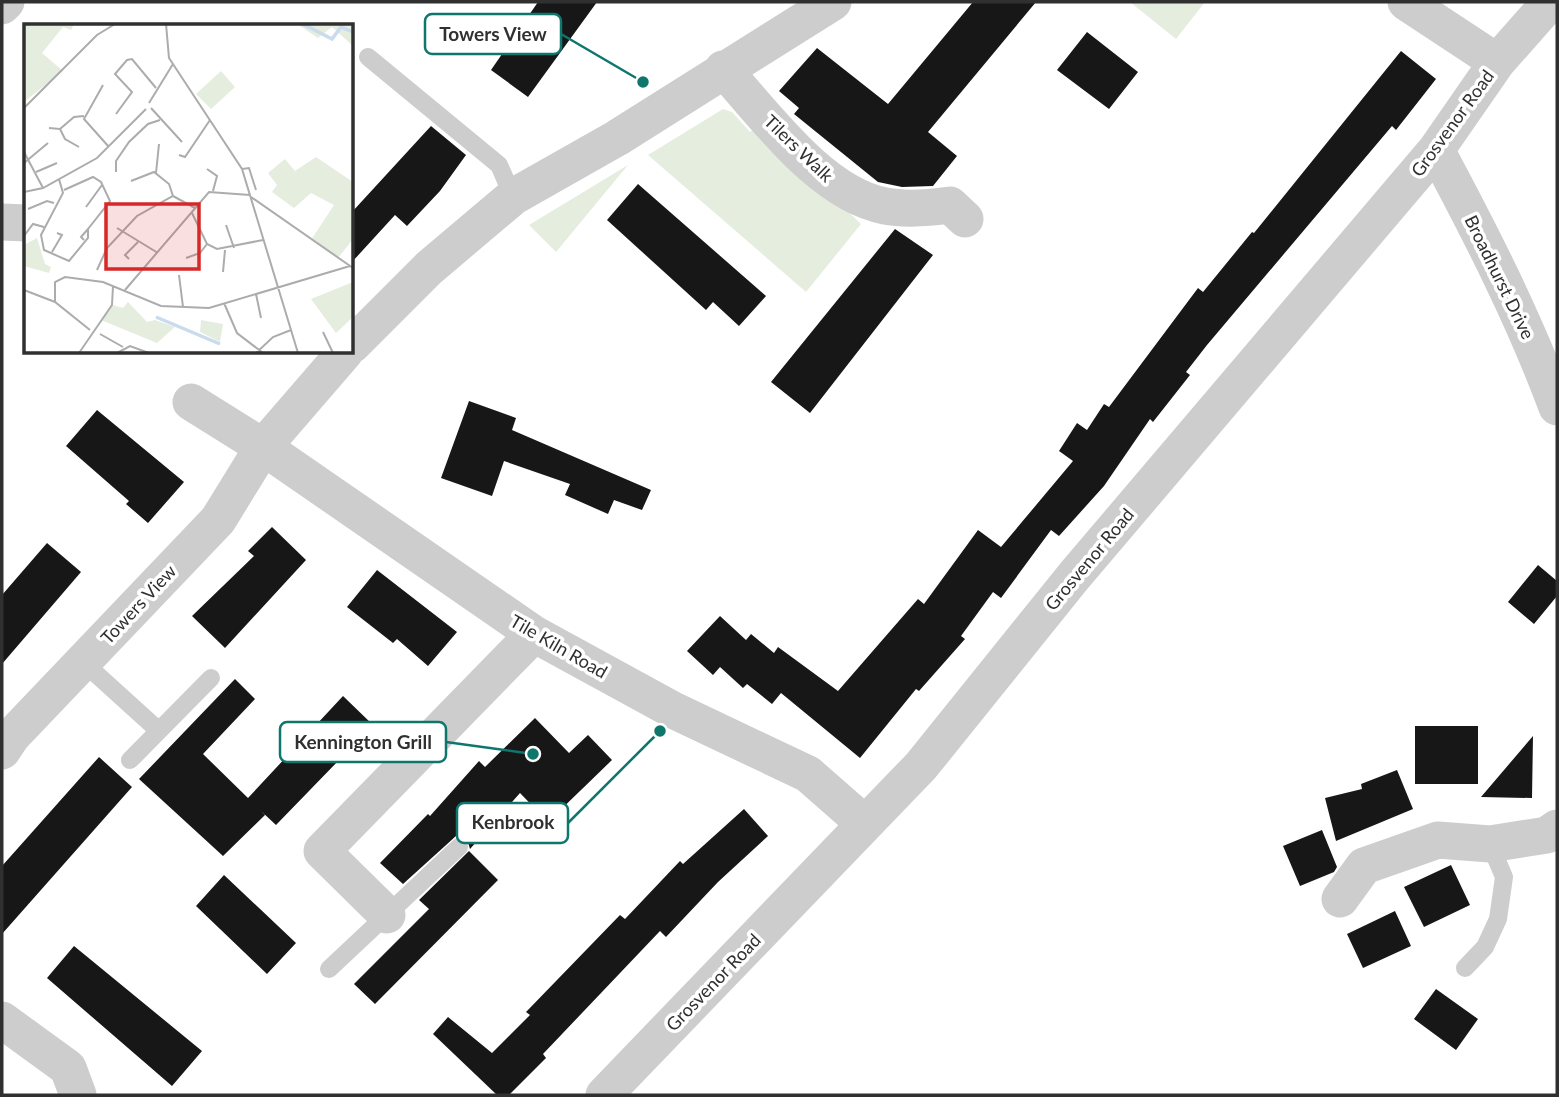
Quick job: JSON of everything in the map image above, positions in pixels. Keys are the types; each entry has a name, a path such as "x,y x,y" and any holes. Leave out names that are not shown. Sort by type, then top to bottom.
{"street":[{"path":"2,6 6,2"},
{"path":"354,343 429,268 513,197 617,138 833,2"},
{"path":"1406,2 1497,62"},
{"name":"Grosvenor Road","path":"604,1095 921,766 1074,576 1436,150 1497,62 1550,2"},
{"name":"Tilers Walk","path":"723,69 805,159 838,186 884,206 925,208 950,205 965,219"},
{"name":"Broadhurst Drive","path":"1436,150 1487,247 1536,351 1557,407"},
{"path":"2,222 24,223"},
{"name":"Towers View","path":"2,751 12,736 218,520 263,447 343,354"},
{"path":"191,402 263,447"},
{"name":"Tile Kiln Road","path":"263,447 534,634 673,710 808,774 865,824"},
{"path":"387,915 321,851 534,634"},
{"path":"1340,899 1364,866 1438,840 1490,844 1547,835 1557,828"},
{"path":"2,1020 68,1068 78,1095"}],"lane":[{"path":"368,57 499,165 513,197"},
{"path":"83,662 158,730"},
{"path":"130,760 211,678"},
{"path":"1465,968 1485,947 1498,919 1504,877 1490,844"},
{"path":"329,969 460,847"}],"green space":[{"path":"1130,2 1205,2 1176,39"},
{"path":"723,109 732,112 750,132 758,125 861,224 806,292 648,155"},
{"path":"628,165 556,252 529,225"}],"building":[{"path":"538,2 597,2 528,97 491,70"},
{"path":"973,2 1036,2 928,132 957,156 933,186 902,187 878,182 794,114 799,108 779,91 817,48 888,104"},
{"path":"1087,32 1138,72 1109,109 1057,70"},
{"path":"1401,51 1436,79 1396,130 1392,126 1207,345 1186,372 1190,375 1153,422 1150,419 1104,486 1059,536 1051,530 1001,598 993,592 961,636 965,639 919,691 916,689 860,758 781,693 772,704 747,684 743,688 720,667 713,675 687,651 720,616 746,640 751,634 774,653 778,647 838,691 918,599 924,604 978,530 1001,547 1073,461 1059,451 1077,423 1087,430 1104,404 1109,407 1198,288 1203,292 1252,232 1254,233"},
{"path":"431,126 466,155 440,191 407,226 395,215 354,260 354,210"},
{"path":"638,184 766,296 739,326 713,302 706,310 607,220"},
{"path":"895,229 933,255 810,413 771,382"},
{"path":"469,401 516,418 512,430 651,490 642,510 614,500 608,514 565,495 570,484 504,461 492,496 441,478"},
{"path":"97,410 184,482 148,523 126,504 129,501 66,446"},
{"path":"272,527 306,560 225,648 192,616 254,556 248,551"},
{"path":"47,543 81,572 2,664 2,595"},
{"path":"1538,565 1557,581 1557,596 1534,624 1508,602"},
{"path":"377,570 457,632 428,666 397,639 393,643 347,607"},
{"path":"235,679 255,699 203,754 248,798 343,696 373,725 276,825 261,811 265,815 223,856 139,779"},
{"path":"535,718 569,753 588,735 612,760 548,822 520,793 470,849 467,839 456,836 403,884 380,863 428,814 430,816 479,761 485,767"},
{"path":"1415,726 1478,726 1478,784 1415,784"},
{"path":"1533,736 1532,798 1481,797"},
{"path":"99,757 132,787 2,934 2,866"},
{"path":"1397,770 1413,809 1336,841 1325,798 1362,789 1361,784"},
{"path":"744,809 768,836 718,882 666,937 660,931 543,1054 546,1058 509,1095 497,1095 433,1034 448,1017 492,1053 530,1015 526,1012 620,915 625,919 680,861 683,864"},
{"path":"1322,830 1337,867 1334,872 1300,886 1283,846"},
{"path":"469,851 498,880 375,1004 354,984 429,909 419,900"},
{"path":"1451,865 1470,905 1424,927 1404,887"},
{"path":"224,875 296,943 267,974 196,906"},
{"path":"1395,911 1411,946 1363,968 1347,934"},
{"path":"74,946 202,1051 172,1086 47,978"},
{"path":"1436,989 1478,1019 1456,1050 1414,1019"}],"place":[{"name":"Towers View","path":"643,82"},
{"name":"Kenbrook","path":"660,731"},
{"name":"Kennington Grill","path":"533,754"}]}
